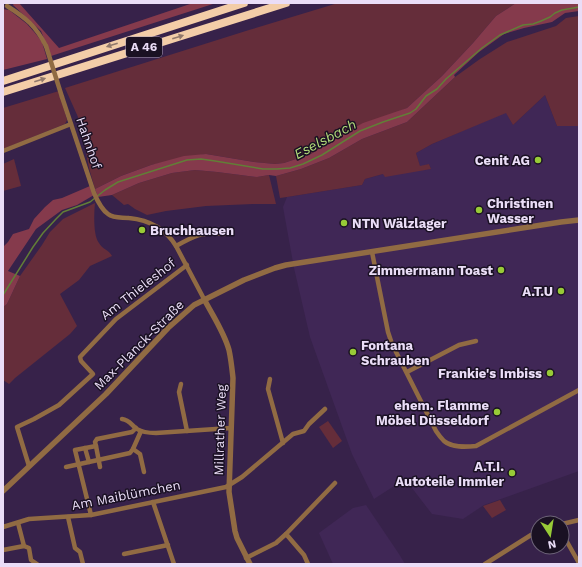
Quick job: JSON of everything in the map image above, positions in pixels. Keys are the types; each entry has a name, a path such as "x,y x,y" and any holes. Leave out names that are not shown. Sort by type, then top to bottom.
{"highway":[{"name":"A 46","path":"3,81 244,3"},
{"name":"A 46","path":"3,92 286,3"}],"street":[{"name":"Hahnhof","path":"7,6 29,21 36,29 46,46 96,198 107,214 152,224 172,238 176,246"},
{"path":"3,151 71,124"},
{"name":"Max-Planck-Straße","path":"3,491 106,394 169,327 194,305 236,283 286,265 579,220"},
{"path":"204,299 187,264 176,246 195,236 213,232 224,234"},
{"path":"372,252 388,332 436,430 444,442 459,447 476,446 579,390"},
{"name":"Am Thieleshof","path":"29,466 17,427 59,405 93,374 81,361 80,357 116,319 187,264"},
{"name":"Millrather Weg","path":"204,299 229,351 232,378 230,492 237,538 250,564"},
{"path":"407,372 459,345 476,341"},
{"path":"270,379 268,389 283,443"},
{"path":"181,384 179,392 186,431"},
{"path":"230,485 242,477 293,434 304,431 309,424 325,409"},
{"path":"122,419 127,420 141,431 149,433 231,428"},
{"path":"100,466 95,442 97,439 132,432 136,428"},
{"path":"66,467 130,453 141,431"},
{"path":"91,515 75,450 96,446"},
{"path":"85,448 89,462"},
{"path":"133,449 140,454 144,472"},
{"path":"246,558 276,543 335,482"},
{"name":"Am Maiblümchen","path":"3,527 29,520 91,515 230,485"},
{"path":"153,502 174,564"},
{"path":"68,517 75,548 80,552 83,564"},
{"path":"18,523 24,546"},
{"path":"286,534 304,555 308,564"},
{"path":"485,564 530,537"},
{"path":"124,554 168,545"},
{"path":"570,545 577,555 578,563"},
{"path":"3,550 24,546 29,548 31,560 37,564"}],"shaded area":[{"path":"14,3 19,3 59,48 193,3 216,3 51,56 41,31 13,5"},
{"path":"338,3 516,3 496,16 442,76 407,108 339,136 311,154 284,163 275,164 206,154 151,165 121,176 95,189 89,168 81,126 65,88"},
{"path":"516,3 579,3 579,11 565,13 552,22 504,34 479,52 407,122 362,139 329,158 301,169 276,176 269,175 257,177 195,170 172,173 139,183 112,195 98,197 95,189 121,176 151,165 184,156 206,154 275,164 284,163 311,154 363,123 407,108 442,76 496,16"},
{"path":"3,9 9,10 27,24 35,33 42,42 47,59 3,70"},
{"path":"579,16 579,126 557,126 545,95 513,125 506,113 432,144 416,153 420,166 429,164 431,169 385,177 383,174 365,179 362,185 280,198 276,176 301,169 329,158 362,139 407,122 455,77 507,42 556,26 566,18"},
{"path":"59,91 67,120 65,124 3,149 3,108"},
{"path":"545,95 557,126 579,126 579,471 484,505 463,519 432,514 405,479 374,499 352,454 310,337 294,268 283,207 287,197 362,185 365,179 383,174 431,169 429,164 420,167 416,153 432,144 506,112 513,125"},
{"path":"14,159 21,186 3,191 3,164"},
{"path":"195,170 257,177 269,175 276,204 206,206 147,215 128,204 124,205 112,195 139,183 172,173"},
{"path":"90,186 94,195 77,205 62,210 36,229 8,271 20,276 7,304 3,307 3,247 13,234 29,229 34,219 53,200 62,198"},
{"path":"95,203 94,224 97,240 100,245 112,256 90,266 79,280 60,294 77,326 70,334 9,384 3,380 3,307 7,304 20,276 50,232 63,219"},
{"path":"328,421 342,441 333,448 319,427"},
{"path":"500,500 506,510 492,518 483,506"},
{"path":"366,505 405,564 333,564 319,533 353,508"}],"waterway":[{"name":"Eselsbach","path":"3,295 43,233 63,212 90,202 118,182 187,160 201,159 263,169 290,168 303,164 322,155 360,131 410,113 416,109 426,96 437,89 446,79 482,48 500,35 523,25 541,21 562,10 579,7"}],"place":[{"name":"Cenit AG","path":"538,160"},
{"name":"Christinen Wasser","path":"479,210"},
{"name":"NTN Wälzlager","path":"344,223"},
{"name":"Bruchhausen","path":"142,230"},
{"name":"Zimmermann Toast","path":"501,270"},
{"name":"A.T.U","path":"561,291"},
{"name":"Fontana Schrauben","path":"353,352"},
{"name":"Frankie's Imbiss","path":"550,373"},
{"name":"ehem. Flamme Möbel Düsseldorf","path":"497,412"},
{"name":"A.T.I. Autoteile Immler","path":"512,473"}]}
